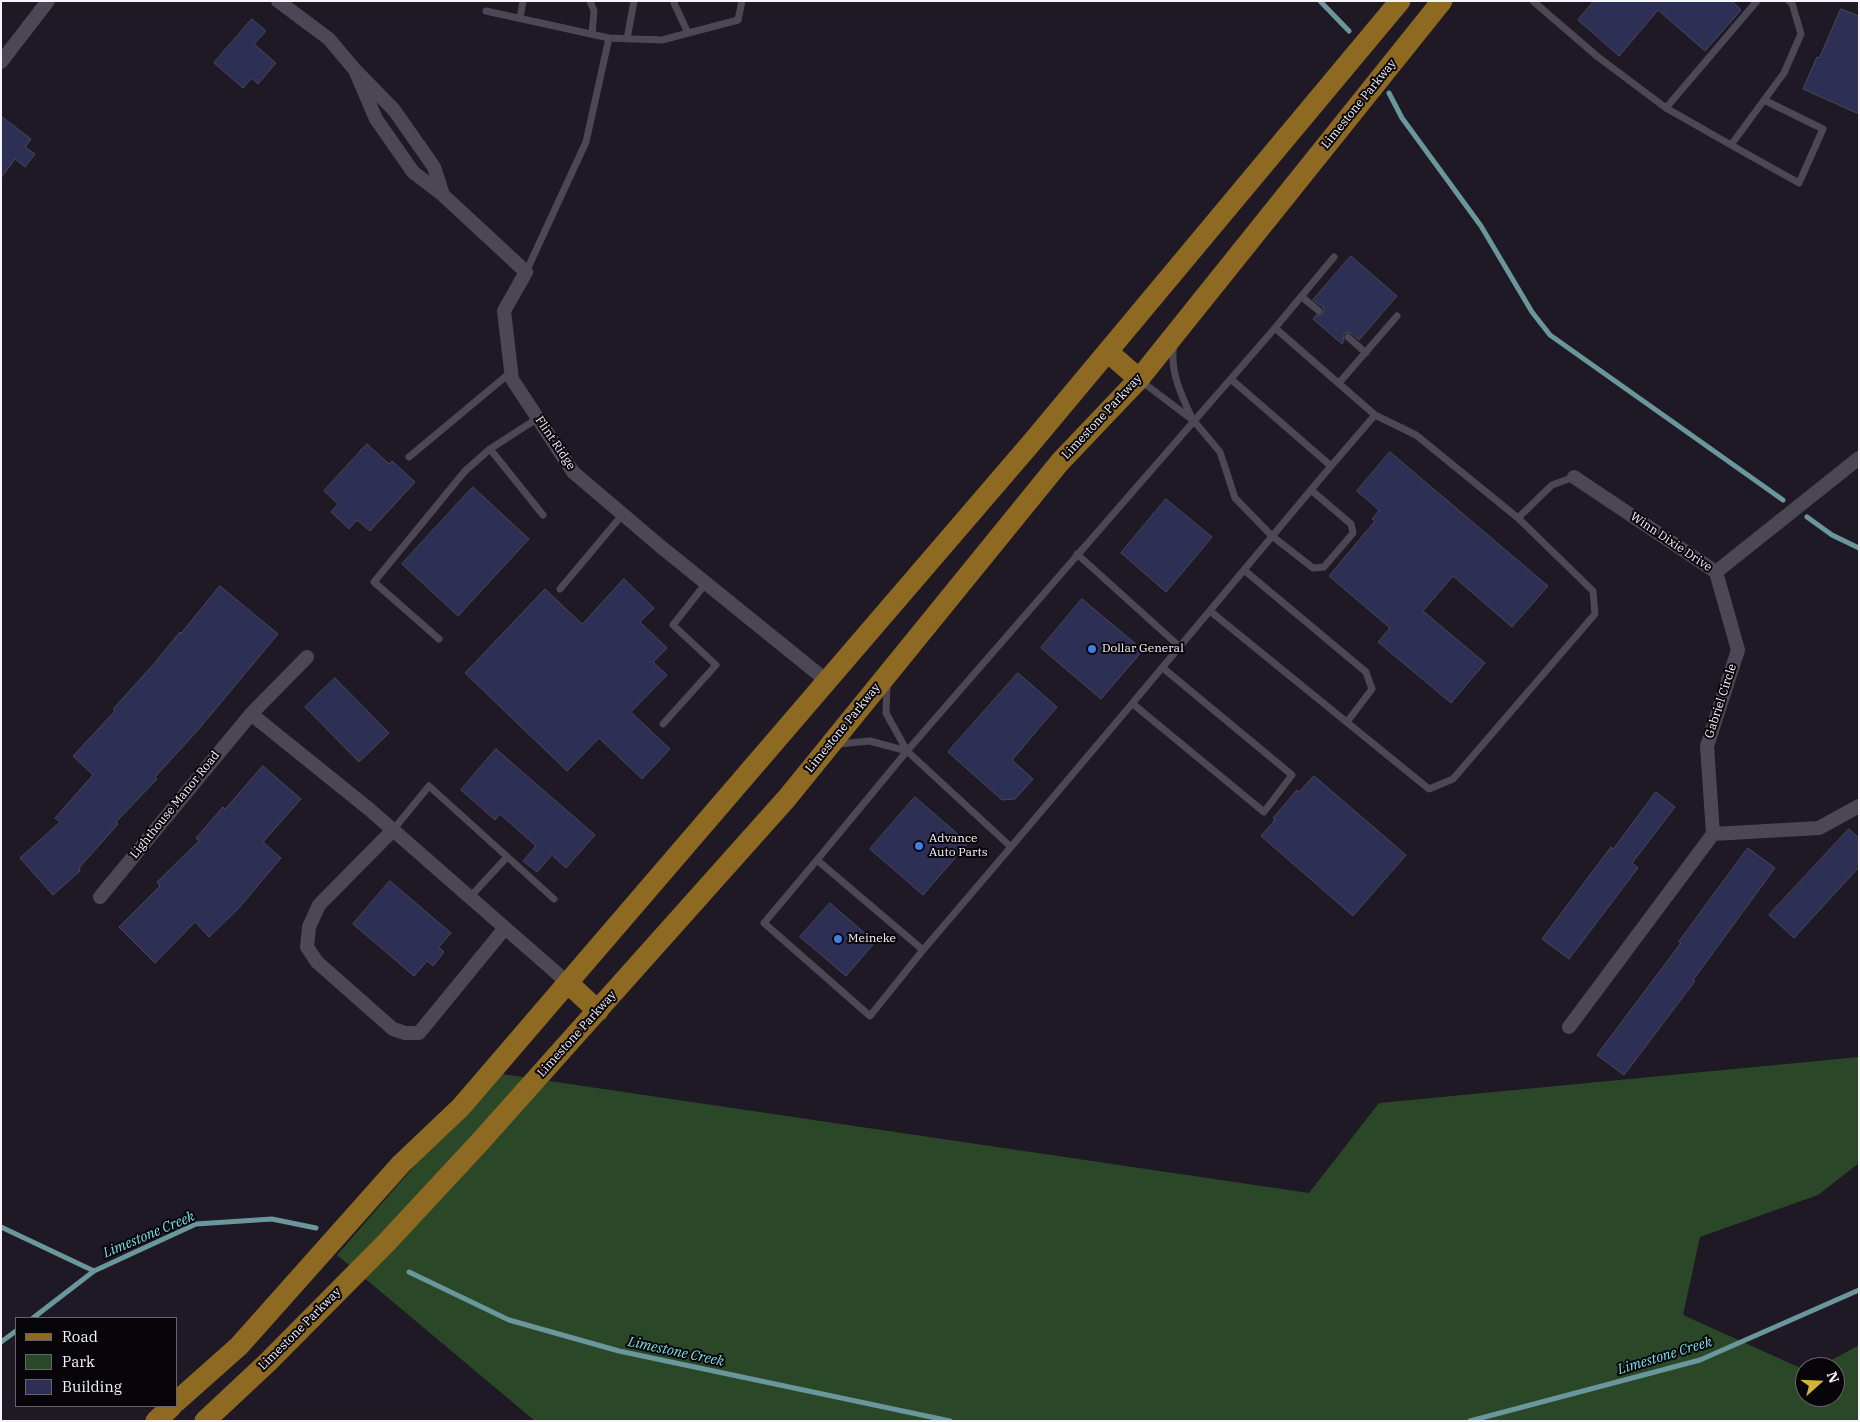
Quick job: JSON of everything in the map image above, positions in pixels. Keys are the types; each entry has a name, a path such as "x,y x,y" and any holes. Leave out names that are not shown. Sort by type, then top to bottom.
{"main road":[{"path":"178,1400 239,1346 401,1164 460,1107 1108,352 1400,1"},
{"name":"Limestone Parkway","path":"205,1421 268,1362 387,1242 598,1011 787,798 1060,462 1139,379 1442,1"},
{"path":"1108,352 1139,379"},
{"path":"568,983 598,1011"},
{"path":"156,1421 171,1407"}],"street":[{"path":"1,62 48,1"},
{"path":"278,1 329,39 355,70 394,110 434,167 443,196"},
{"path":"355,70 376,119 413,172 443,196 526,272"},
{"path":"400,154 416,141"},
{"name":"Flint Ridge","path":"526,272 504,311 512,379 573,472 706,584 827,681"},
{"name":"Winn Dixie Drive","path":"1574,477 1716,572 1859,458"},
{"name":"Gabriel Circle","path":"1714,834 1707,746 1738,650 1716,572"},
{"name":"Lighthouse Manor Road","path":"100,897 251,714 307,657"},
{"path":"251,714 370,809 568,983"},
{"path":"1569,1027 1714,834 1819,828 1859,806"},
{"path":"393,830 318,906 309,927 307,947 317,962 379,1017 393,1029 405,1033 419,1033 505,928"}],"lane":[{"path":"520,18 523,1"},
{"path":"590,1 594,11 592,34"},
{"path":"627,39 634,1"},
{"path":"486,11 609,38 662,40 738,20 742,1"},
{"path":"1532,1 1541,4 1598,57 1666,108 1799,183 1823,129 1764,100"},
{"path":"1666,108 1757,1"},
{"path":"1731,145 1784,73 1801,34 1792,3 1789,1"},
{"path":"674,2 688,33"},
{"path":"526,272 586,142 609,38"},
{"path":"1334,257 1232,380 1077,554 764,923 870,1016 923,950 1133,704 1375,415"},
{"path":"1302,297 1319,311"},
{"path":"1339,383 1397,316"},
{"path":"1210,611 1429,789 1454,779 1595,614 1593,591 1518,518 1416,435 1375,415 1275,328"},
{"path":"1178,330 1173,353 1179,389 1194,421"},
{"path":"1348,336 1366,352"},
{"path":"409,457 511,372"},
{"path":"1139,379 1194,421 1220,452 1235,498 1272,536 1313,568 1324,566 1353,533 1351,524 1311,490"},
{"path":"1232,380 1331,466"},
{"path":"439,639 374,582 465,471 490,449 538,418"},
{"path":"490,449 543,515"},
{"path":"1518,518 1552,485 1574,477"},
{"path":"560,589 623,514"},
{"path":"1077,554 1180,646"},
{"path":"1244,570 1366,672 1372,689 1347,722"},
{"path":"663,724 716,665 673,625 706,584"},
{"path":"1133,704 1264,812 1292,775 1163,668"},
{"path":"887,674 886,713 908,751 1011,847"},
{"path":"830,745 870,741 908,751"},
{"path":"393,830 429,786 554,899"},
{"path":"470,898 508,857"},
{"path":"817,860 923,950"}],"green space":[{"path":"1859,1057 1859,1163 1818,1195 1700,1237 1683,1315 1795,1365 1795,1407 1845,1407 1845,1357 1837,1357 1859,1345 1859,1421 535,1421 337,1255 495,1073 1309,1193 1379,1103"}],"building":[{"path":"1594,1 1732,1 1741,10 1705,51 1658,10 1619,56 1578,20"},
{"path":"1841,9 1859,16 1859,114 1803,89"},
{"path":"252,19 266,31 254,44 276,63 258,84 252,78 243,88 214,63"},
{"path":"1,116 31,139 25,147 35,154 25,167 15,159 1,178"},
{"path":"1351,256 1397,296 1359,340 1347,332 1343,335 1344,341 1342,344 1313,319 1316,315 1321,316 1324,311 1323,307 1313,300"},
{"path":"367,444 389,464 392,461 415,482 370,531 357,520 349,529 331,512 338,504 324,491"},
{"path":"1390,452 1548,586 1512,627 1453,576 1423,611 1485,663 1451,703 1378,642 1390,628 1329,576 1375,521 1372,519 1379,510 1357,491"},
{"path":"473,487 529,539 458,616 402,564"},
{"path":"1166,499 1212,537 1166,592 1121,553"},
{"path":"624,579 654,608 640,622 667,648 653,662 667,675 631,712 670,749 642,779 599,738 567,771 465,673 545,589 582,624"},
{"path":"220,586 278,634 198,730 155,777 157,779 116,822 118,824 79,868 80,871 53,895 20,858 60,822 55,818 93,775 73,756 115,711 113,709"},
{"name":"Dollar General","path":"1082,599 1143,650 1101,699 1041,648"},
{"path":"1018,673 1057,707 1012,760 1033,779 1015,799 1002,800 948,752"},
{"path":"335,678 389,733 359,762 305,707"},
{"path":"496,749 595,835 566,868 552,855 537,872 523,861 536,846 500,814 495,820 461,790"},
{"path":"263,766 301,799 263,842 281,858 239,908 209,937 195,922 155,963 119,927 160,886 157,882 199,841 196,838"},
{"path":"1314,776 1406,855 1353,916 1261,836 1275,820 1273,818 1297,790 1299,792"},
{"path":"1656,792 1675,807 1632,863 1638,868 1569,959 1542,939 1611,847 1613,849"},
{"name":"Advance Auto Parts","path":"915,797 968,843 923,895 870,849"},
{"path":"1849,829 1859,838 1859,867 1794,938 1769,915"},
{"path":"1748,848 1775,868 1693,980 1695,981 1624,1075 1597,1055 1681,943 1679,942"},
{"path":"390,881 451,933 439,947 444,952 433,966 427,961 414,976 353,924"},
{"name":"Meineke","path":"830,903 875,942 846,976 800,937"}],"waterway":[{"path":"1320,1 1349,31"},
{"path":"1389,93 1402,118 1481,226 1532,312 1550,335 1783,500"},
{"path":"1807,517 1832,535 1859,548"},
{"name":"Limestone Creek","path":"34,1317 94,1271 196,1224 272,1219 316,1228"},
{"name":"Limestone Creek","path":"1,1227 94,1271"},
{"name":"Limestone Creek","path":"409,1272 509,1320 619,1351 950,1421"},
{"name":"Limestone Creek","path":"1470,1421 1700,1360 1859,1290"},
{"path":"1,1342 15,1332"}],"place":[{"name":"Dollar General","path":"1092,649"},
{"name":"Advance Auto Parts","path":"919,846"},
{"name":"Meineke","path":"838,939"}]}
